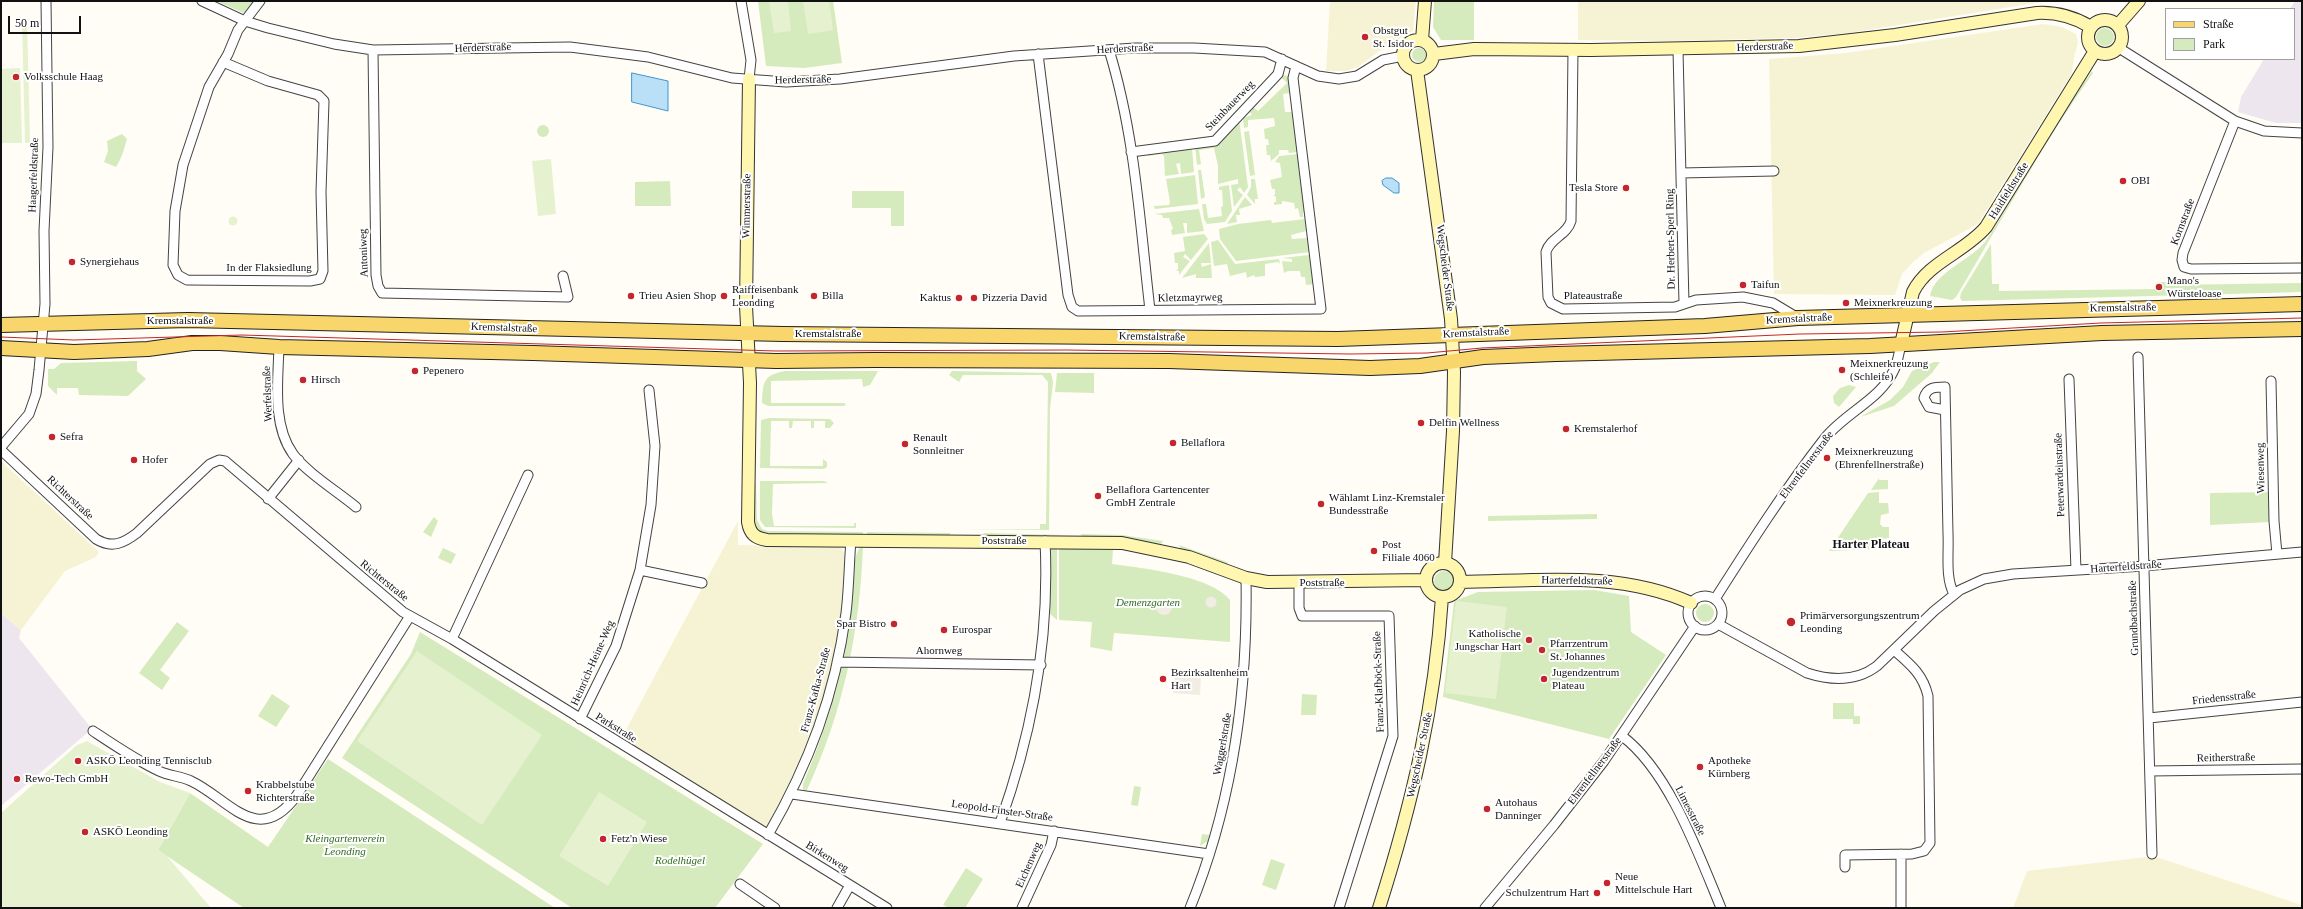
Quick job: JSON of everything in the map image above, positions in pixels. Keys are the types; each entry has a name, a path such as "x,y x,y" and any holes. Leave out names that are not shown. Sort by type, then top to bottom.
{"main road":[{"name":"Kremstalstraße","path":"1,325 188,320 748,333 1330,338 1705,326 1798,318 2302,304"},
{"path":"1901,344 2102,332 2302,328"},
{"name":"Kremstalstraße","path":"1,348 74,352 148,349 212,342 279,347 533,353 749,361 1169,361 1370,368 1420,366 1483,357 1901,344"}],"street":[{"name":"Haagerfeldstraße","path":"41,350 48,147 46,1"},
{"name":"Herderstraße","path":"202,1 245,21 334,44 373,50 405,51 538,46 578,47 621,52 732,78 806,82 1038,54 1109,50 1194,48 1265,52 1318,76 1339,80 1357,76 1383,60 1403,56"},
{"name":"In der Flaksiedlung","path":"223,62 268,81 318,96 324,101 321,187 323,271 320,279 310,281 188,280 178,275 175,271 175,211 183,165 207,91 238,30 260,1"},
{"path":"741,1 751,60 750,79"},
{"path":"1422,40 1425,1"},
{"path":"2118,25 2139,1"},
{"name":"Herderstraße","path":"1434,54 1474,49 1678,50 1771,48 1829,43 2047,12 2071,17 2091,27"},
{"path":"2106,20 2118,25 2123,37 2119,48 2108,54 2095,51 2088,41 2091,27 2095,23 2106,20"},
{"path":"1422,40 1429,45 1434,54 1431,63 1427,67 1416,70 1407,65 1403,56 1404,50 1410,42 1422,40"},
{"path":"2119,48 2235,121 2264,131 2302,133"},
{"name":"Antoniweg","path":"373,50 376,274 378,286 382,293 568,297 563,276"},
{"path":"1109,50 1116,74 1131,152 1150,310"},
{"name":"Plateaustraße","path":"1573,50 1571,221 1567,230 1551,242 1546,252 1548,297 1551,303 1563,309 1675,307 1710,298 1743,297 1773,302 1798,318"},
{"name":"Dr. Herbert-Sperl Ring","path":"1678,50 1678,131 1681,173 1684,304"},
{"name":"Haidfeldstraße","path":"1908,315 1913,292 1923,277 1975,239 1986,227 2095,51"},
{"name":"Kletzmayrweg","path":"1038,54 1069,303 1074,310 1078,311 1321,308 1293,78 1296,66"},
{"name":"Steinbauerweg","path":"1131,152 1215,141 1278,74 1282,59"},
{"name":"Wegscheider Straße","path":"1416,70 1449,301 1452,334 1452,469 1445,563"},
{"name":"Wimmerstraße","path":"749,361 750,79"},
{"name":"Kornstraße","path":"2235,121 2183,253 2182,264 2184,267 2191,270 2302,268"},
{"name":"Dr. Herbert-Sperl Ring","path":"1681,173 1774,171"},
{"name":"Ehrenfellnerstraße","path":"1715,599 1772,511 1827,436 1879,390 1891,377 1897,362 1908,315"},
{"name":"Werfelstraße","path":"279,347 279,423 288,446 299,460 356,507"},
{"path":"1,447 25,421 32,405 36,394 41,350"},
{"name":"Grundbachstraße","path":"2138,357 2152,854"},
{"name":"Poststraße","path":"749,361 748,522 752,534 758,538 767,540 1111,542 1146,547 1189,557 1246,578 1267,582 1299,583 1426,580"},
{"name":"Peterwardeinstraße","path":"2069,379 2076,570"},
{"name":"Wiesenweg","path":"2271,381 2274,521 2277,554"},
{"name":"Heinrich-Heine-Weg","path":"580,719 616,646 640,570 651,505 655,446 649,390"},
{"path":"1945,410 1950,587 1954,594"},
{"name":"Richterstraße","path":"1,450 96,539 108,544 118,544 133,536 210,464 219,460 226,462 268,499 410,616 297,795 287,807 272,815 257,818 240,815 197,784 159,772 93,732"},
{"path":"268,499 299,460"},
{"path":"452,639 528,475"},
{"name":"Franz-Kafka-Straße","path":"768,835 792,794 816,737 837,662 846,612 851,540"},
{"path":"1000,823 1023,754 1041,665 1045,622 1045,541"},
{"name":"Harterfeldstraße","path":"1718,624 1808,673 1819,677 1845,679 1867,674 1894,650 1934,610 1954,594 1984,579 1998,576 2144,566 2302,552"},
{"path":"1445,563 1456,569 1460,582 1456,592 1442,597 1430,592 1426,580 1431,568 1445,563"},
{"path":"640,570 702,583"},
{"name":"Waggerlstraße","path":"1190,908 1209,854 1229,778 1240,714 1245,657 1246,578"},
{"name":"Harterfeldstraße","path":"1460,582 1605,580 1656,591 1691,603"},
{"name":"Franz-Klafböck-Straße","path":"1299,583 1299,608 1302,616 1390,616 1393,736 1339,908"},
{"path":"1704,596 1715,599 1719,602 1722,613 1718,624 1707,630 1695,626 1688,615 1691,603 1704,596"},
{"name":"Wegscheider Straße","path":"1379,908 1422,756 1438,654 1442,597"},
{"name":"Parkstraße","path":"410,616 452,639 768,835"},
{"name":"Ehrenfellnerstraße","path":"1485,908 1554,825 1622,736 1695,626"},
{"path":"1845,867 1845,855 1901,854 1924,851 1930,843 1928,696 1925,684 1919,672 1894,650"},
{"name":"Ahornweg","path":"837,662 1041,665"},
{"name":"Friedensstraße","path":"2149,718 2302,702"},
{"name":"Limesstraße","path":"1622,736 1646,759 1666,789 1722,908"},
{"name":"Reitherstraße","path":"2150,771 2301,769"},
{"name":"Leopold-Finster-Straße","path":"792,794 1209,854"},
{"name":"Eichenweg","path":"1022,908 1052,845 1054,831"},
{"name":"Birkenweg","path":"768,835 850,885 836,908"},
{"path":"1901,854 1901,908"},
{"path":"740,884 775,908"},
{"path":"850,885 887,908"}],"shaded area":[{"name":"Obstgut St. Isidor","path":"1330,1 1416,1 1413,31 1382,49 1358,67 1346,71 1326,71"},
{"path":"1578,1 2048,1 1849,33 1795,38 1667,41 1578,40"},
{"path":"2295,1 2302,1 2302,123 2276,123 2238,112 2241,97 2263,60 2295,60 2295,8 2291,8"},
{"path":"2043,24 2062,27 2076,34 2078,43 2072,73 1978,224 1924,253 1913,262 1902,274 1895,295 1774,294 1769,59 1846,53"},
{"path":"1,461 99,552 96,557 65,571 21,630 1,613"},
{"path":"738,521 738,545 838,547 842,549 846,557 842,615 826,690 807,750 770,824 765,826 621,739"},
{"path":"1211,596 1215,598 1217,602 1215,606 1211,608 1207,606 1205,602 1207,598"},
{"path":"1161,599 1167,599 1172,604 1170,613 1167,615 1161,615 1156,610 1156,604"},
{"path":"1,613 21,630 19,638 92,729 1,806"},
{"path":"1175,674 1201,676 1200,695 1173,693"},
{"path":"2156,857 2302,905 2302,908 2013,908 2027,871"}],"green space":[{"path":"216,1 255,1 244,13"},
{"path":"758,1 833,1 842,63 804,68 766,66"},
{"path":"788,1 791,31 774,33 769,2"},
{"path":"803,1 829,1 833,30 808,34"},
{"path":"1434,1 1474,1 1474,40 1441,40 1433,27"},
{"path":"22,20 27,20 30,143 25,143"},
{"path":"2105,28 2111,31 2114,37 2111,43 2105,46 2099,43 2096,37 2099,31"},
{"path":"1416,48 1422,48 1426,52 1426,58 1422,62 1416,62 1412,58 1412,52"},
{"path":"20,68 22,143 1,143 1,69"},
{"path":"2092,71 2093,73 2056,127 2039,155 1956,297 1952,300 1930,296 1938,280 1945,273 1971,255 1985,242 2045,141"},
{"path":"1283,75 1288,76 1290,93 1283,94 1285,112 1292,112 1297,152 1289,153 1288,150 1279,150 1279,154 1271,161 1270,155 1267,155 1266,145 1269,145 1268,139 1265,139 1264,129 1275,126 1274,118 1248,120 1248,127 1244,128 1243,118 1252,115 1248,110 1252,106 1258,111 1287,83 1281,77"},
{"path":"1239,119 1248,187 1244,193 1240,187 1237,190 1243,195 1234,207 1231,185 1238,184 1238,179 1218,184 1218,166 1214,148 1199,150 1201,164 1197,165 1195,146 1219,143"},
{"path":"545,125 548,126 548,136 541,137 538,136 537,129 538,126"},
{"path":"1249,131 1255,175 1250,176 1244,132"},
{"path":"122,134 127,139 116,167 104,162 108,151 107,141"},
{"path":"1192,148 1194,172 1181,174 1180,163 1176,164 1179,174 1165,176 1164,156 1162,154 1148,156 1147,152"},
{"path":"1298,154 1305,212 1303,212 1303,217 1300,217 1298,208 1295,209 1294,203 1282,201 1282,204 1274,205 1274,202 1276,202 1276,197 1273,195 1275,195 1275,189 1272,189 1270,180 1282,177 1280,163 1275,162 1279,156"},
{"path":"551,159 556,214 538,216 532,161"},
{"path":"1198,170 1201,170 1205,197 1201,199"},
{"path":"1195,175 1198,204 1155,209 1154,206 1169,205 1170,202 1166,179"},
{"path":"1251,179 1255,179 1258,199 1255,199 1255,204 1247,195 1251,187"},
{"path":"670,181 671,206 635,206 635,182"},
{"path":"1229,185 1232,211 1225,222 1207,224 1204,219 1202,204 1206,204 1208,218 1222,216 1222,190 1219,190 1219,187"},
{"path":"852,191 904,191 904,226 891,226 891,208 852,208"},
{"path":"1245,197 1252,205 1239,209 1240,215 1236,215 1237,222 1227,224"},
{"path":"1199,209 1204,231 1187,233 1187,223 1183,223 1185,233 1172,235 1171,230 1173,229 1169,218 1163,218 1162,215 1154,214"},
{"path":"233,216 238,221 233,226 228,221"},
{"path":"1305,219 1306,231 1291,235 1292,239 1307,238 1310,252 1236,261 1220,239 1219,229 1238,224 1271,220 1272,223"},
{"path":"1204,234 1208,239 1191,260 1185,254 1183,257 1190,261 1179,275 1179,271 1176,271 1178,269 1178,263 1175,263 1174,253 1185,251 1183,237"},
{"path":"1218,240 1235,264 1279,259 1280,264 1278,262 1265,264 1265,276 1255,277 1254,275 1247,278 1246,272 1230,276 1227,264 1214,266 1211,242"},
{"path":"1209,243 1211,263 1201,263 1202,267 1211,264 1212,278 1196,278 1196,274 1182,278"},
{"path":"1991,244 1992,284 1999,284 1999,291 2161,289 2161,282 2169,282 2170,285 2302,283 2302,292 1962,301 1960,298 1961,293"},
{"path":"1309,255 1314,284 1306,285 1305,277 1301,277 1300,271 1288,271 1284,273 1282,261 1292,262 1292,259 1282,258"},
{"path":"137,361 137,371 146,379 128,396 79,395 78,388 57,388 57,395 48,386 48,369 54,369 61,363"},
{"path":"1934,362 1940,362 1932,373 1894,406 1860,417 1890,400 1903,387 1912,371"},
{"path":"785,371 878,371 870,385 863,387 862,379 771,381 771,403 844,403 846,404 844,406 768,406 762,403 764,385 768,377"},
{"path":"952,371 1051,373 1053,382 1050,409 1049,530 963,529 1040,529 1040,524 1046,524 1048,382 1042,375 963,375 959,382 949,375"},
{"path":"1057,373 1094,373 1094,393 1055,392"},
{"path":"1849,385 1856,387 1839,407 1834,403 1833,396 1840,388"},
{"path":"769,418 830,419 834,423 830,428 825,428 825,421 814,421 814,428 811,428 811,421 793,421 792,428 789,428 789,421 771,421 770,466 823,466 823,459 827,462 827,467 824,469 760,468 761,420"},
{"path":"1879,478 1879,480 1888,480 1888,489 1871,490"},
{"path":"760,481 824,481 828,483 773,484 772,514 774,526 854,526 854,523 856,523 856,528 765,527 760,520"},
{"path":"756,483 757,520 762,529 767,531 863,532 863,535 767,535 760,533 753,526 754,485"},
{"path":"1879,492 1879,503 1888,503 1889,513 1881,515 1880,524 1883,527 1889,527 1889,538 1880,539 1880,549 1829,551 1868,493"},
{"path":"2270,492 2270,522 2210,525 2210,493"},
{"path":"1597,514 1597,519 1488,521 1488,516"},
{"path":"434,517 438,521 431,537 423,532"},
{"path":"867,532 951,533 948,536 867,536"},
{"path":"983,533 1065,535 987,536"},
{"path":"1081,534 1122,535 1163,541 1161,544 1122,538 1082,536"},
{"path":"863,545 858,609 847,672 840,702 830,732 806,792 803,790 803,784 820,741 840,675 849,629 856,555"},
{"path":"1179,545 1227,562 1228,566 1181,549"},
{"path":"1057,546 1057,620 1049,613 1049,551"},
{"path":"443,548 456,554 451,564 438,558"},
{"name":"Demenzgarten","path":"1059,548 1113,550 1112,564 1176,574 1208,585 1221,592 1230,600 1230,642 1114,633 1112,651 1090,647 1092,622 1059,620"},
{"path":"1444,571 1451,574 1454,581 1451,588 1444,591 1437,588 1434,581 1437,574"},
{"path":"1594,590 1629,596 1631,632 1666,655 1609,739 1443,697 1454,602 1478,592"},
{"path":"1456,601 1507,607 1496,699 1445,693"},
{"path":"1701,604 1709,604 1714,609 1712,620 1709,622 1701,622 1696,617 1696,609"},
{"path":"177,622 189,631 160,670 170,678 162,690 139,673"},
{"name":"Rodelhügel","path":"420,632 763,844 715,908 572,908 342,758 411,654"},
{"path":"417,651 542,735 482,825 357,741"},
{"path":"272,694 290,706 276,727 258,716"},
{"path":"1302,694 1317,695 1316,715 1301,715"},
{"path":"1833,703 1854,703 1854,716 1860,716 1860,724 1853,724 1853,719 1833,719"},
{"path":"1227,716 1235,717 1234,727 1226,725"},
{"name":"ASKÖ Leonding","path":"87,741 160,782 190,793 158,850 167,856 211,908 4,908 1,903 1,813 77,745"},
{"name":"Kleingartenverein Leonding","path":"328,759 555,908 244,908 158,850 190,793 268,847"},
{"path":"1134,786 1141,787 1138,806 1131,805"},
{"name":"Fetz'n Wiese","path":"599,792 647,822 608,886 559,856"},
{"path":"1202,834 1210,835 1208,841 1200,846"},
{"path":"1271,859 1285,864 1276,890 1262,885"},
{"path":"966,868 983,879 965,908 949,908 943,905"}],"water":[{"path":"632,73 668,81 668,111 632,102"},
{"path":"1386,178 1392,178 1399,183 1399,193 1394,193 1383,185 1382,181"}],"tram line":[{"path":"1,337 74,340 242,335 776,351 1067,350 1350,354 1427,353 1482,348 1800,334 1942,332 2101,323 2302,318"}],"place":[{"name":"Obstgut St. Isidor","path":"1365,37"},
{"name":"Volksschule Haag","path":"16,77"},
{"name":"OBI","path":"2123,181"},
{"name":"Tesla Store","path":"1626,188"},
{"name":"Synergiehaus","path":"72,262"},
{"name":"Taifun","path":"1743,285"},
{"name":"Mano's Würsteloase","path":"2159,287"},
{"name":"Trieu Asien Shop","path":"631,296"},
{"name":"Raiffeisenbank Leonding","path":"724,296"},
{"name":"Billa","path":"814,296"},
{"name":"Kaktus","path":"959,298"},
{"name":"Pizzeria David","path":"974,298"},
{"name":"Meixnerkreuzung","path":"1846,303"},
{"name":"Meixnerkreuzung (Schleife)","path":"1842,370"},
{"name":"Pepenero","path":"415,371"},
{"name":"Hirsch","path":"303,380"},
{"name":"Delfin Wellness","path":"1421,423"},
{"name":"Kremstalerhof","path":"1566,429"},
{"name":"Sefra","path":"52,437"},
{"name":"Bellaflora","path":"1173,443"},
{"name":"Renault Sonnleitner","path":"905,444"},
{"name":"Meixnerkreuzung (Ehrenfellnerstraße)","path":"1827,458"},
{"name":"Hofer","path":"134,460"},
{"name":"Bellaflora Gartencenter GmbH Zentrale","path":"1098,496"},
{"name":"Wählamt Linz-Kremstaler Bundesstraße","path":"1321,504"},
{"name":"Post Filiale 4060","path":"1374,551"},
{"name":"Primärversorgungszentrum Leonding","path":"1791,622"},
{"name":"Spar Bistro","path":"894,624"},
{"name":"Eurospar","path":"944,630"},
{"name":"Katholische Jungschar Hart","path":"1529,640"},
{"name":"Pfarrzentrum St. Johannes","path":"1542,650"},
{"name":"Bezirksaltenheim Hart","path":"1163,679"},
{"name":"Jugendzentrum Plateau","path":"1544,679"},
{"name":"ASKÖ Leonding Tennisclub","path":"78,761"},
{"name":"Apotheke Kürnberg","path":"1700,767"},
{"name":"Rewo-Tech GmbH","path":"17,779"},
{"name":"Krabbelstube Richterstraße","path":"248,791"},
{"name":"Autohaus Danninger","path":"1487,809"},
{"name":"ASKÖ Leonding","path":"85,832"},
{"name":"Fetz'n Wiese","path":"603,839"},
{"name":"Neue Mittelschule Hart","path":"1607,883"},
{"name":"Schulzentrum Hart","path":"1597,893"}],"district":[{"name":"Harter Plateau","path":"1871,545"}]}
